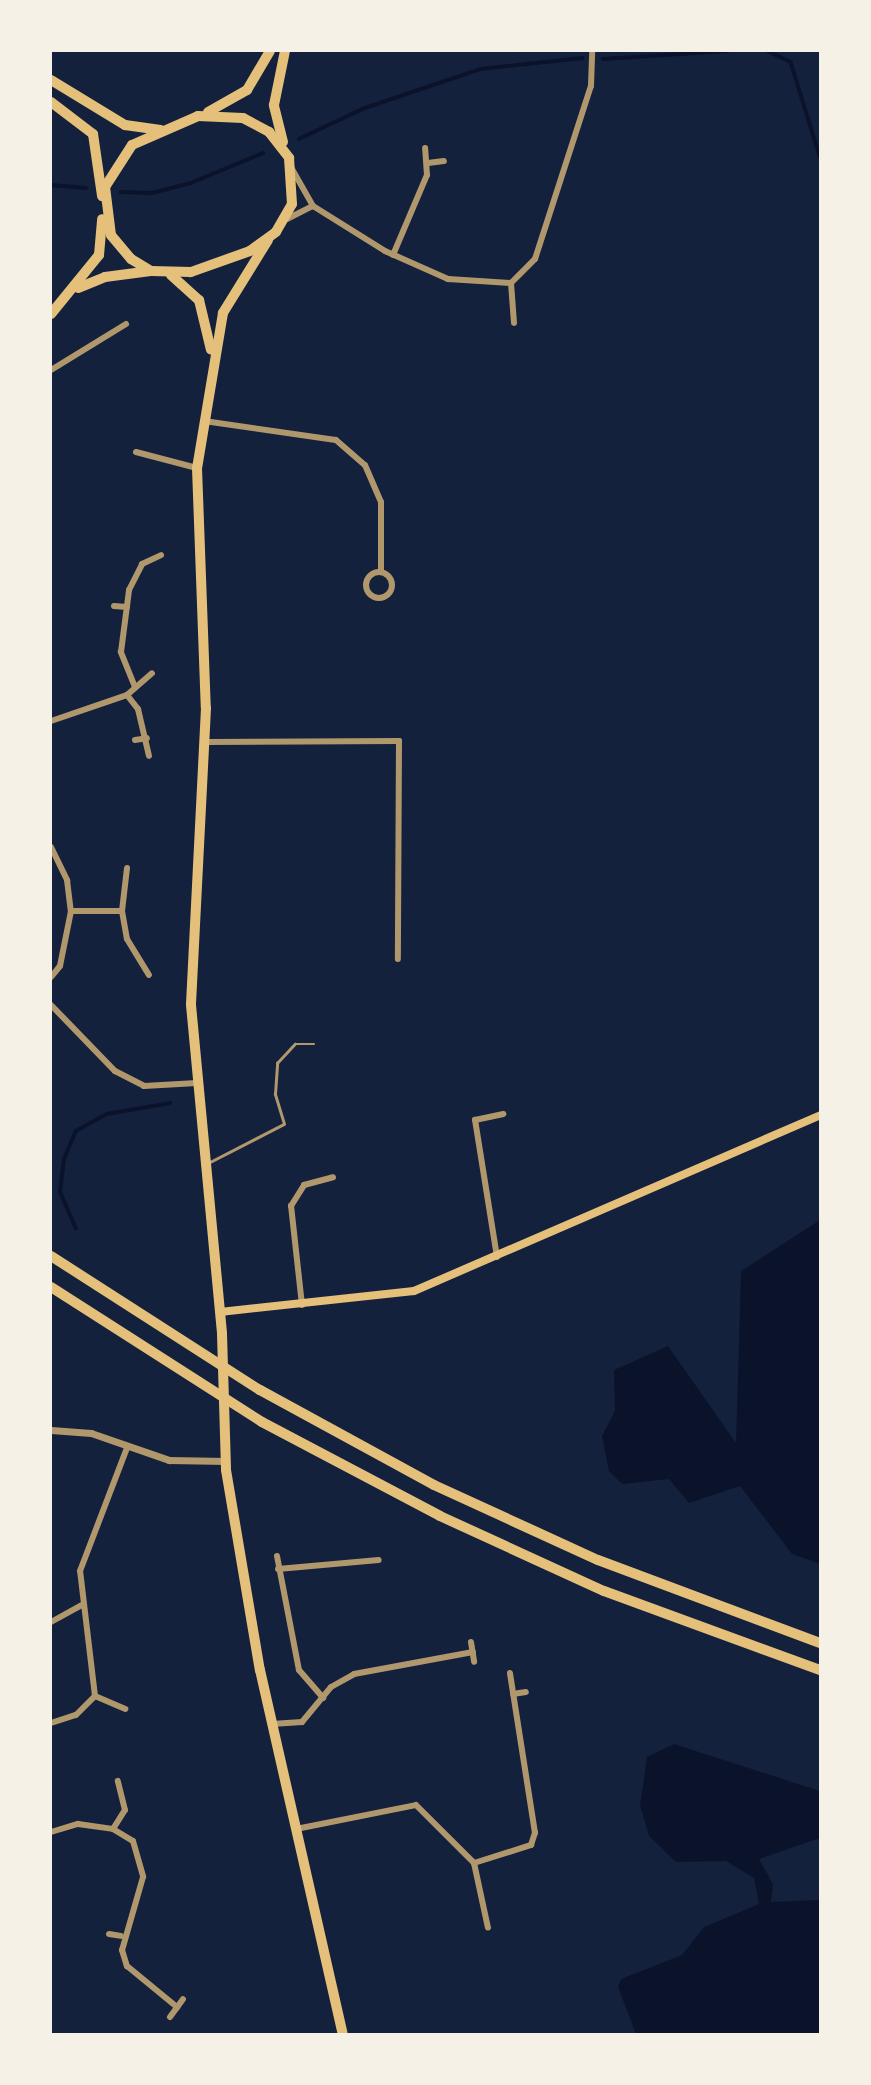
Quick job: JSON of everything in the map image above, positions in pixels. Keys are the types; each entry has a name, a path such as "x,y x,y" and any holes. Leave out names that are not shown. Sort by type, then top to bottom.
{"highway":[{"path":"51,79 120,122 161,130"},
{"path":"51,102 93,134 102,198"},
{"path":"51,1256 189,1348 260,1390 516,1524 820,1643"},
{"path":"51,1287 189,1378 262,1422 523,1555 820,1670"}],"main road":[{"path":"51,314 75,290 101,250 102,198 125,152 161,130 198,116 247,90 270,51"},
{"path":"285,51 274,105 290,162 293,193 283,223 231,292 212,358 197,468 206,742 191,979 197,1083 220,1312 226,1461 272,1724 343,2034"},
{"path":"198,116 253,122 290,162"},
{"path":"102,198 117,244 151,271"},
{"path":"75,290 105,277 151,271 171,275 201,270 268,240"},
{"path":"171,275 199,300 212,358"},
{"path":"220,1312 414,1291 498,1258 820,1115"}],"street":[{"path":"290,162 313,206 393,255 448,279 511,283 535,259 591,86 592,51"},
{"path":"393,255 428,163 425,148"},
{"path":"428,163 444,161"},
{"path":"283,223 313,206"},
{"path":"511,283 514,323"},
{"path":"51,370 126,324"},
{"path":"204,421 336,440 365,465 382,502 381,572 392,587 378,599 366,584 381,572"},
{"path":"136,452 197,468"},
{"path":"135,687 121,652 127,607 142,564 161,555"},
{"path":"114,606 127,607"},
{"path":"51,721 127,695 152,673"},
{"path":"127,695 147,738 149,756"},
{"path":"135,740 147,738"},
{"path":"206,742 400,741 398,959"},
{"path":"51,847 67,880 71,911 60,967 51,977"},
{"path":"127,868 122,911 127,939 149,975"},
{"path":"71,911 122,911"},
{"path":"51,1005 116,1071 144,1086 197,1083"},
{"path":"498,1258 475,1121 503,1114"},
{"path":"302,1305 291,1206 304,1185 333,1177"},
{"path":"51,1430 91,1433 127,1448 169,1460 226,1461"},
{"path":"95,1696 89,1628 82,1605 80,1571 127,1448"},
{"path":"363,1551 364,1561"},
{"path":"277,1556 299,1670 323,1698"},
{"path":"278,1569 379,1560"},
{"path":"51,1622 82,1605"},
{"path":"471,1642 474,1662"},
{"path":"272,1724 302,1722 323,1698 354,1674 473,1652"},
{"path":"474,1863 531,1845 535,1833 510,1673"},
{"path":"513,1694 526,1692"},
{"path":"95,1696 125,1709"},
{"path":"51,1723 76,1715 95,1696"},
{"path":"113,1829 125,1810 118,1781"},
{"path":"296,1829 416,1805 474,1863 488,1928"},
{"path":"51,1832 78,1824 113,1829 133,1841 142,1863 140,1888 121,1936 127,1966 177,2007"},
{"path":"109,1934 121,1936"},
{"path":"170,2017 183,1999"}],"lane":[{"path":"205,1165 284,1124 275,1094 277,1063 295,1044 314,1044"}],"water":[{"path":"820,1220 820,1564 792,1554 740,1486 689,1503 669,1479 622,1484 609,1471 602,1436 615,1411 614,1370 668,1346 736,1443 741,1271"},
{"path":"674,1744 820,1791 820,1838 759,1859 773,1884 771,1902 820,1900 820,2034 636,2034 618,1987 621,1979 682,1955 704,1927 759,1904 754,1878 726,1861 676,1862 649,1836 640,1806 647,1757"}],"waterway":[{"path":"603,59 727,51"},
{"path":"768,51 791,62 820,156"},
{"path":"299,139 365,108 481,69 582,58"},
{"path":"121,192 152,193 191,183 263,153"},
{"path":"51,185 86,188"},
{"path":"76,1229 60,1192 64,1159 76,1131 107,1114 170,1103"}]}
